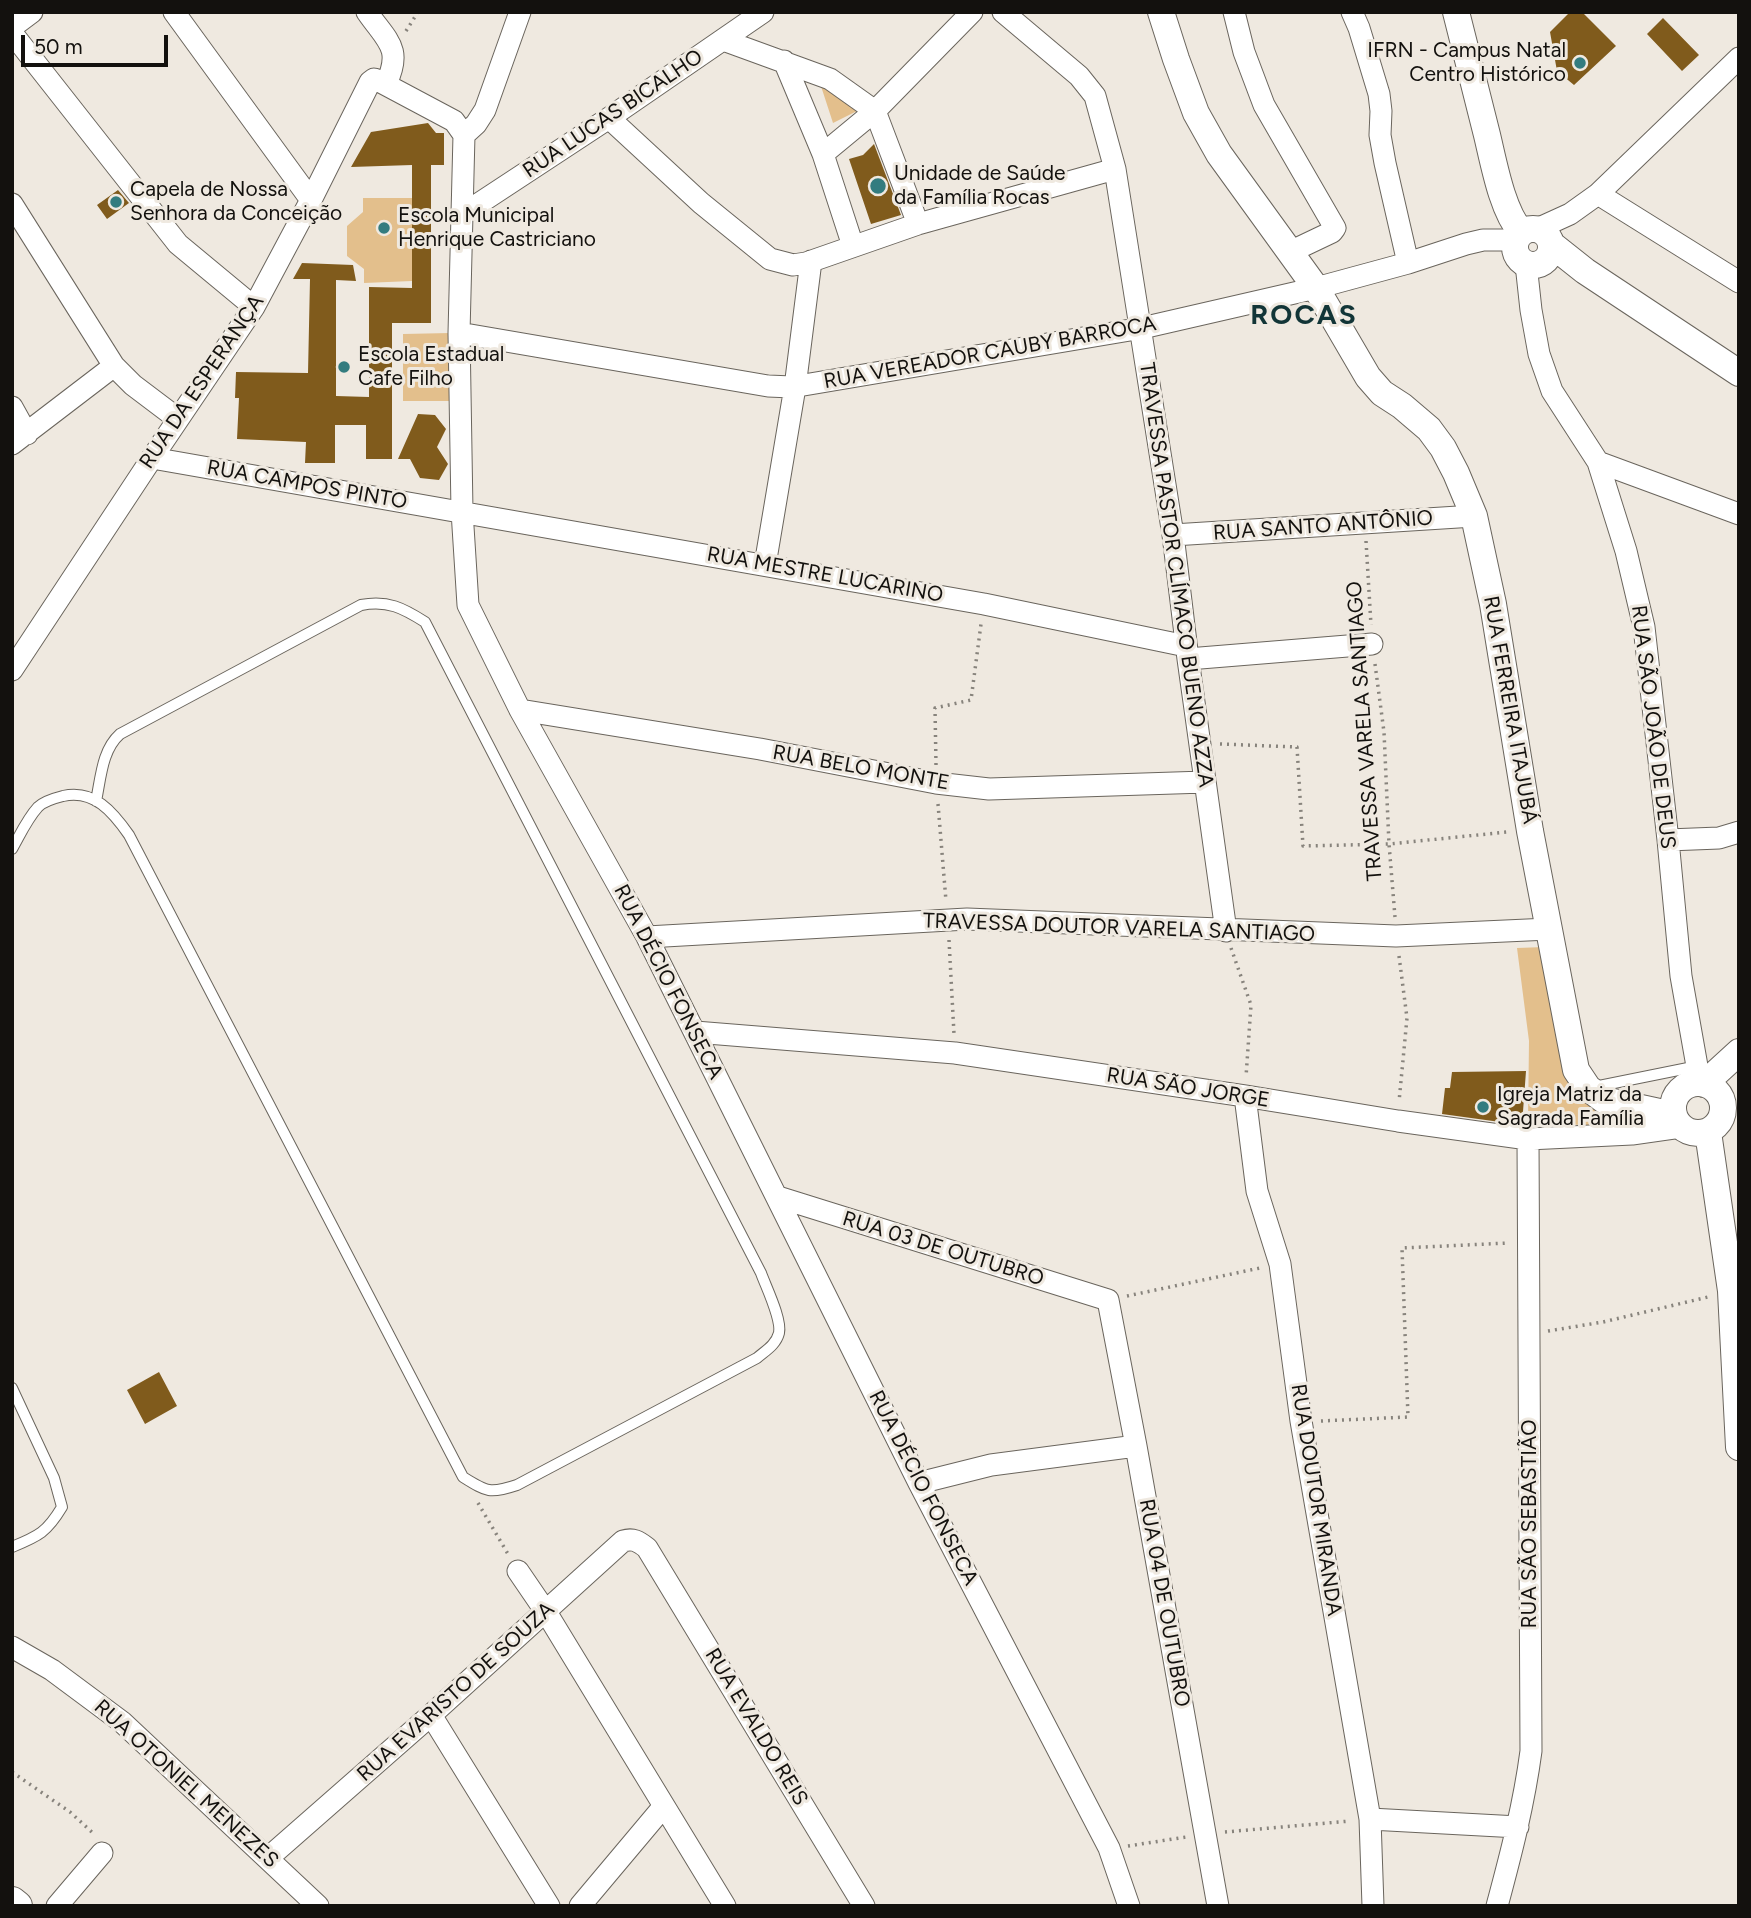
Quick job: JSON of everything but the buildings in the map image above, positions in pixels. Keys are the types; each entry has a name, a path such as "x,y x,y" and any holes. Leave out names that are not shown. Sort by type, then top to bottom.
{"main road":[{"path":"12,1902 18,1906"}],"street":[{"path":"12,27 32,12"},
{"path":"174,12 312,200"},
{"name":"RUA DA ESPERANÇA","path":"12,670 254,307 378,83 393,69 393,50 366,12"},
{"path":"378,83 454,121 464,135 476,124 485,110 520,12"},
{"name":"RUA LUCAS BICALHO","path":"463,214 763,12"},
{"path":"823,154 875,111 972,12"},
{"name":"TRAVESSA PASTOR CLÍMACO BUENO AZZA","path":"1003,12 1079,76 1095,96 1115,169 1173,535 1226,931"},
{"name":"RUA FERREIRA ITAJUBÁ","path":"1161,12 1196,113 1219,154 1316,288 1368,377 1382,393 1429,429 1443,448 1474,516 1493,604 1530,831 1576,1070 1588,1088"},
{"path":"1234,12 1244,52 1264,105 1335,228 1290,252"},
{"path":"1352,12 1379,94 1380,135 1408,263"},
{"path":"1456,12 1512,220 1535,244 1585,271 1739,373"},
{"path":"12,33 178,244 254,307"},
{"path":"723,40 830,79 875,111 918,223"},
{"path":"1535,244 1563,227 1739,58"},
{"path":"784,61 823,154 853,246"},
{"path":"609,118 701,203 770,259 793,265 918,223 1115,169"},
{"name":"RUA DÉCIO FONSECA","path":"464,135 459,333 468,605 520,710 647,937 919,1483 1109,1849 1129,1906"},
{"path":"1591,200 1739,282"},
{"path":"12,204 114,366 133,385 178,419"},
{"name":"RUA VEREADOR CAUBY BARROCA","path":"459,333 768,386 795,387 1142,328 1316,288 1474,242 1500,239 1535,244"},
{"name":"RUA SÃO JOÃO DE DEUS","path":"1535,244 1531,310 1539,355 1552,390 1598,462 1626,551 1644,627 1681,976 1701,1078"},
{"path":"765,565 795,387 808,262"},
{"path":"12,407 19,439 114,366"},
{"name":"RUA CAMPOS PINTO","path":"152,458 463,511"},
{"path":"1598,462 1739,514"},
{"name":"RUA MESTRE LUCARINO","path":"463,511 984,604 1187,653 1372,644"},
{"name":"RUA SANTO ANTÔNIO","path":"1173,535 1474,516"},
{"name":"RUA BELO MONTE","path":"520,710 936,783 989,789 1205,782"},
{"path":"1668,841 1719,838 1739,832"},
{"name":"TRAVESSA DOUTOR VARELA SANTIAGO","path":"647,937 967,919 1396,936 1549,929"},
{"name":"RUA SÃO JORGE","path":"695,1032 955,1054 1528,1139 1632,1134 1677,1121"},
{"path":"1677,1121 1673,1102 1680,1090 1739,1052"},
{"path":"1588,1088 1604,1100 1677,1121 1693,1133 1708,1132 1718,1125 1723,1113 1723,1100 1716,1090 1701,1078"},
{"name":"RUA DOUTOR MIRANDA","path":"1245,1096 1257,1191 1280,1264 1301,1421 1370,1819 1373,1906"},
{"path":"1708,1132 1735,1290 1739,1447"},
{"name":"RUA SÃO SEBASTIÃO","path":"1497,1906 1518,1828 1531,1752 1528,1139"},
{"name":"RUA 03 DE OUTUBRO","path":"778,1197 1108,1300"},
{"name":"RUA 04 DE OUTUBRO","path":"1108,1300 1218,1906"},
{"path":"919,1483 991,1465 1136,1446"},
{"name":"RUA EVARISTO DE SOUZA","path":"268,1858 623,1541 637,1541 647,1548"},
{"name":"RUA EVALDO REIS","path":"647,1548 864,1906"},
{"path":"518,1571 546,1612 725,1906"},
{"name":"RUA OTONIEL MENEZES","path":"12,1647 52,1670 122,1722 318,1906"},
{"path":"431,1715 548,1906"},
{"path":"580,1906 664,1806"},
{"path":"1370,1819 1518,1828"},
{"path":"57,1906 102,1853"}],"lane":[{"path":"12,849 40,804 57,797 76,793 96,801 114,813 129,835 463,1477 488,1491 500,1491 516,1485 757,1358 772,1346 780,1331 761,1273 425,622 406,610 393,606 377,602 361,605 120,734 111,742 106,752 96,801"},
{"path":"1588,1088 1701,1078"},
{"path":"12,1388 54,1478 62,1507 51,1526 35,1538 12,1547"}],"path":[{"name":"TRAVESSA VARELA SANTIAGO","path":"1366,523 1372,644 1384,732 1396,936 1407,1018 1398,1121"},
{"path":"955,1054 948,920 936,783 935,708 971,700 984,604"},
{"path":"1200,744 1297,747 1303,846 1389,844 1485,834"},
{"path":"1226,931 1251,1005 1245,1096"},
{"path":"1301,1421 1408,1417 1402,1248 1527,1242"},
{"path":"1108,1300 1280,1264"},
{"path":"1529,1334 1603,1322 1735,1290"},
{"path":"463,1477 518,1571"},
{"path":"12,1772 70,1812 103,1842 102,1853"},
{"path":"1109,1849 1206,1834 1370,1819"}],"shaded area":[{"path":"819,80 857,111 833,123"},
{"path":"363,198 412,198 412,281 364,283 364,269 347,256 347,226 363,212"},
{"path":"450,333 451,401 403,401 403,334"},
{"path":"1545,947 1586,1096 1606,1127 1528,1121 1529,1041 1517,948"}],"place":[{"name":"IFRN - Campus Natal Centro Histórico","path":"1580,63"},
{"name":"Unidade de Saúde da Família Rocas","path":"878,186"},
{"name":"Capela de Nossa Senhora da Conceição","path":"116,202"},
{"name":"Escola Municipal Henrique Castriciano","path":"384,228"},
{"name":"Escola Estadual Cafe Filho","path":"344,367"},
{"name":"Igreja Matriz da Sagrada Família","path":"1483,1107"}],"district":[{"name":"ROCAS","path":"1304,316"}]}
